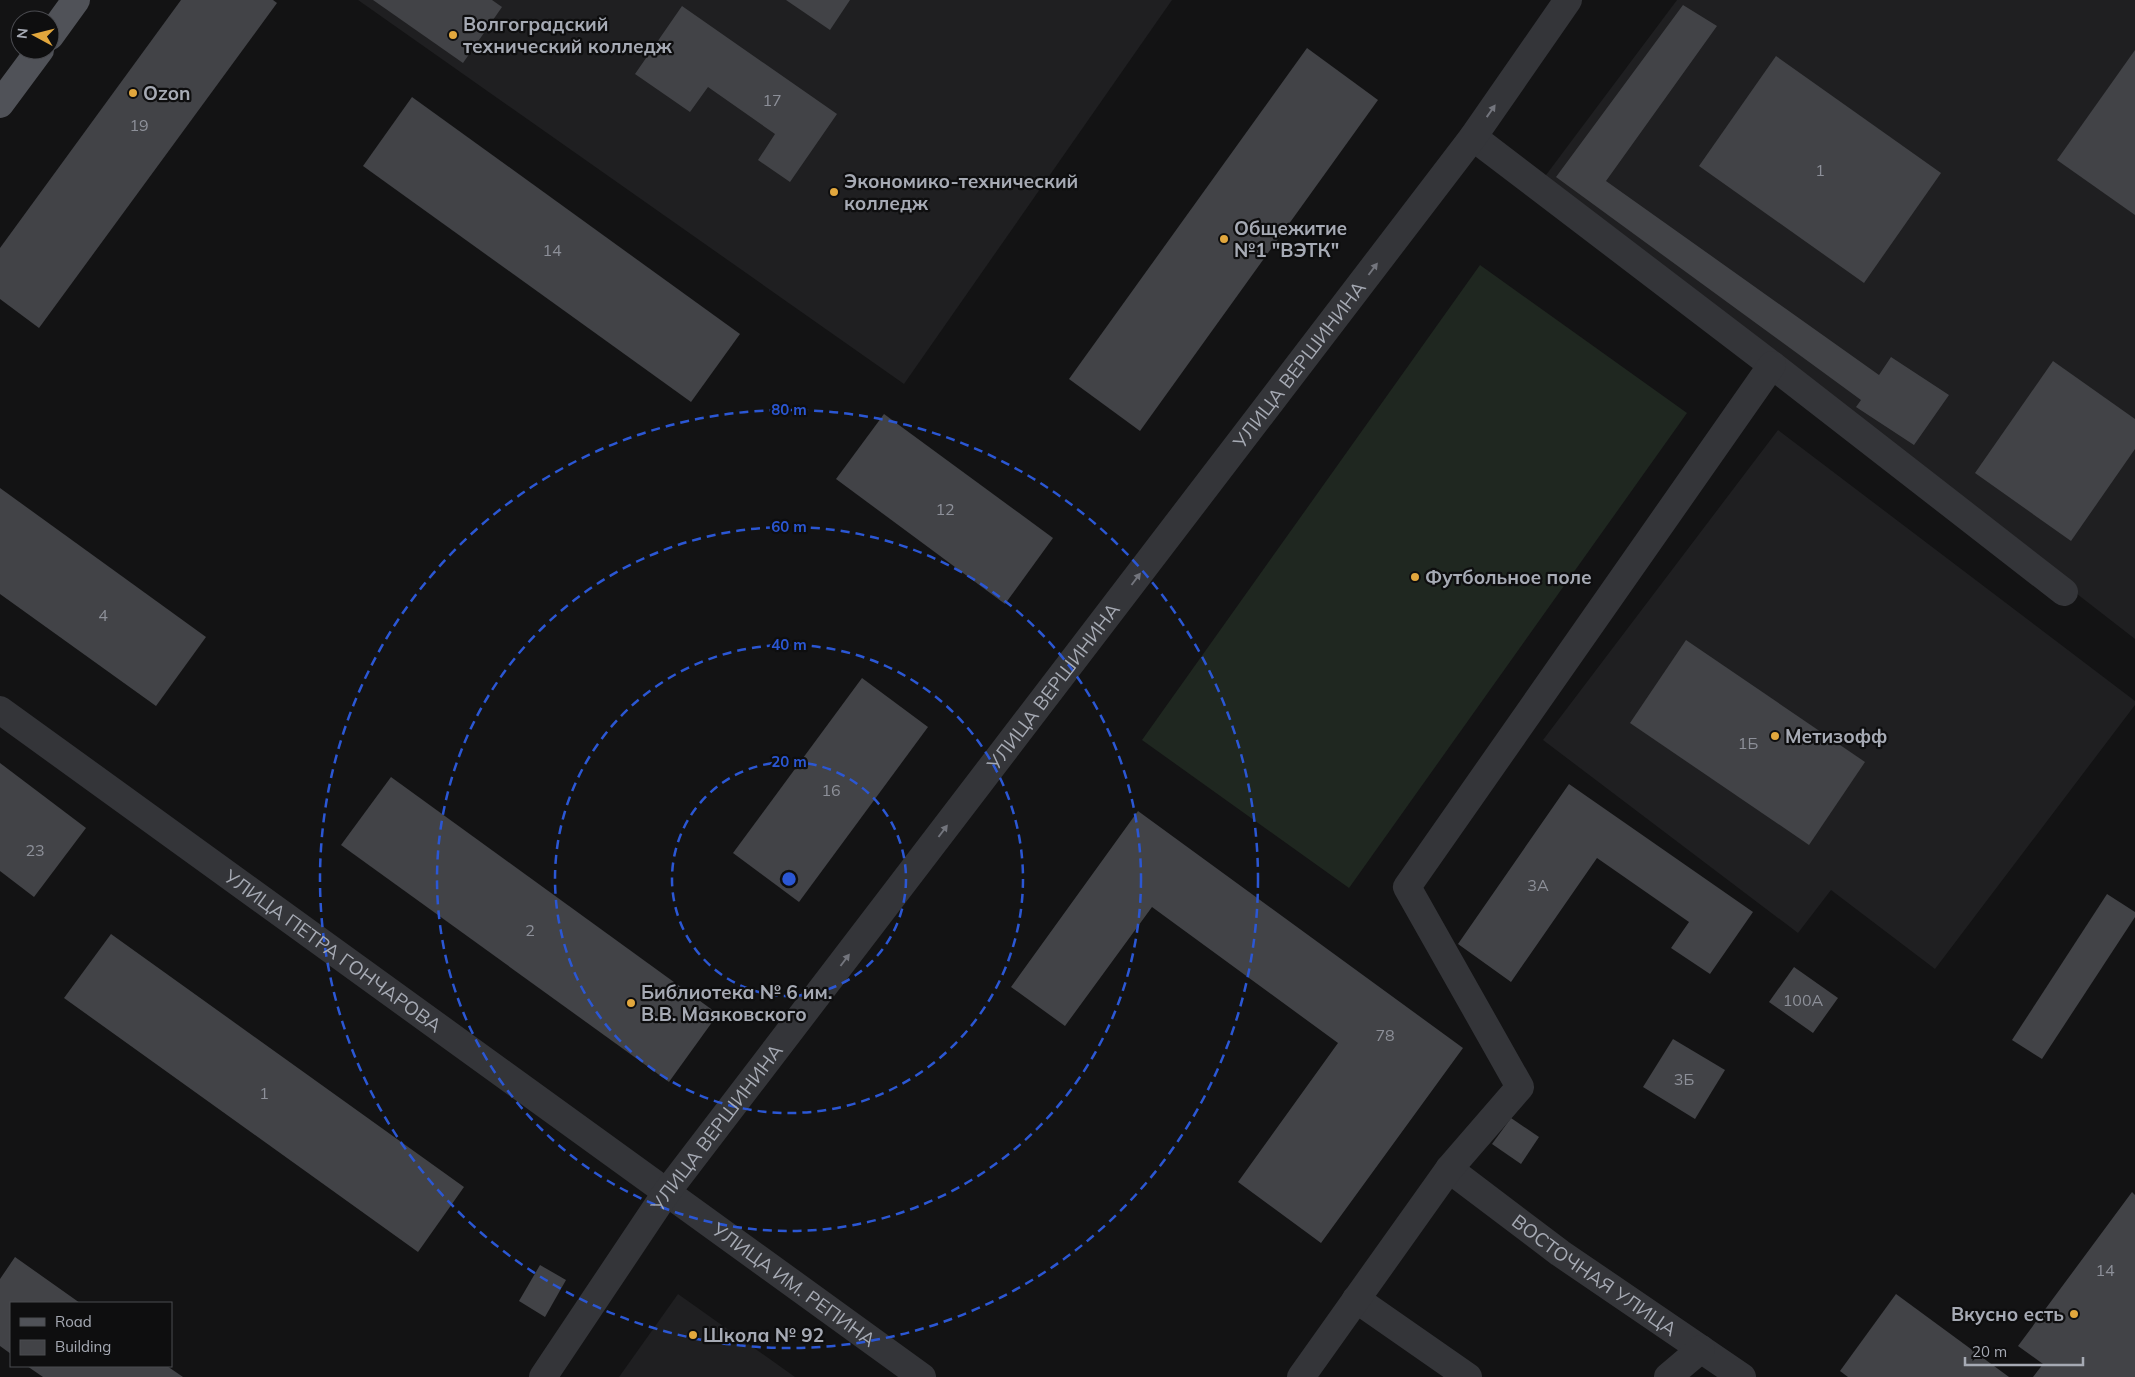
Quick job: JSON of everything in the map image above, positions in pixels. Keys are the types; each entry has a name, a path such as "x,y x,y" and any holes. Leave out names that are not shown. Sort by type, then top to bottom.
{"main road":[{"path":"60,22 76,0"},
{"path":"0,104 33,60"}],"street":[{"name":"УЛИЦА ВЕРШИНИНА","path":"543,1377 666,1194 1474,137 1568,0"},
{"path":"1474,137 1772,364 2064,592"},
{"path":"1301,1377 1448,1169 1520,1087 1407,887 1772,364"},
{"name":"УЛИЦА ПЕТРА ГОНЧАРОВА","path":"0,710 666,1194"},
{"name":"ВОСТОЧНАЯ УЛИЦА","path":"1448,1169 1560,1253 1742,1377"},
{"name":"УЛИЦА ИМ. РЕПИНА","path":"666,1194 922,1377"},
{"path":"1356,1300 1468,1377"},
{"path":"1668,1377 1701,1349"}],"shaded area":[{"name":"Экономико-технический колледж","path":"358,0 1172,0 904,384"},
{"path":"1677,0 2135,0 2135,639 1543,179"},
{"name":"Футбольное поле","path":"1480,265 1687,413 1349,888 1142,740"},
{"path":"1778,430 2135,701 2135,705 1935,969 1831,890 1798,933 1543,740"},
{"name":"Школа № 92","path":"678,1294 795,1377 619,1377"}],"building":[{"path":"181,0 273,0 277,3 39,328 0,299 0,248"},
{"name":"Волгоградский технический колледж","path":"373,0 492,0 502,7 463,63"},
{"path":"786,0 850,0 830,30"},
{"path":"1683,5 1717,26 1606,181 1879,375 1891,357 1949,395 1914,445 1856,407 1861,400 1556,177"},
{"path":"682,6 837,114 790,182 758,160 775,134 708,87 690,112 635,74"},
{"name":"Общежитие №1 \"ВЭТК\"","path":"1307,48 1378,100 1140,431 1069,379"},
{"path":"2135,50 2135,215 2057,160"},
{"path":"1776,56 1941,173 1864,283 1699,166"},
{"path":"412,97 740,334 691,402 363,166"},
{"path":"2053,361 2135,419 2135,449 2071,541 1975,473"},
{"path":"884,414 1053,538 1005,604 836,479"},
{"path":"0,488 206,637 156,706 0,594"},
{"path":"1686,640 1865,762 1809,845 1630,723"},
{"path":"862,678 928,727 799,902 733,853"},
{"path":"0,763 86,828 34,897 0,871"},
{"path":"391,777 718,1014 669,1082 341,845"},
{"path":"1569,784 1753,912 1710,974 1671,948 1689,922 1597,858 1511,982 1458,944"},
{"path":"1138,811 1463,1048 1321,1243 1238,1182 1338,1043 1152,907 1065,1026 1011,987"},
{"path":"2107,894 2135,912 2135,917 2042,1059 2012,1040"},
{"path":"111,934 464,1187 418,1252 64,998"},
{"path":"1794,967 1838,998 1813,1033 1769,1002"},
{"path":"1673,1039 1725,1070 1695,1119 1643,1087"},
{"path":"1511,1118 1539,1137 1521,1164 1492,1144"},
{"path":"2132,1192 2135,1195 2135,1377 2033,1377 2043,1364 2018,1346"},
{"path":"15,1257 79,1302 10,1302 10,1353 0,1346 0,1279"},
{"path":"540,1265 566,1280 545,1317 519,1301"},
{"path":"1896,1294 2009,1377 1848,1377 1840,1371"},
{"path":"28,1367 168,1367 183,1377 43,1377"}],"place":[{"name":"Волгоградский технический колледж","path":"453,35"},
{"name":"Ozon","path":"133,93"},
{"name":"Экономико-технический колледж","path":"834,192"},
{"name":"Общежитие №1 \"ВЭТК\"","path":"1224,239"},
{"name":"Футбольное поле","path":"1415,577"},
{"name":"Метизофф","path":"1775,736"},
{"name":"Библиотека № 6 им. В.В. Маяковского","path":"631,1003"},
{"name":"Вкусно есть","path":"2074,1314"},
{"name":"Школа № 92","path":"693,1335"}]}
